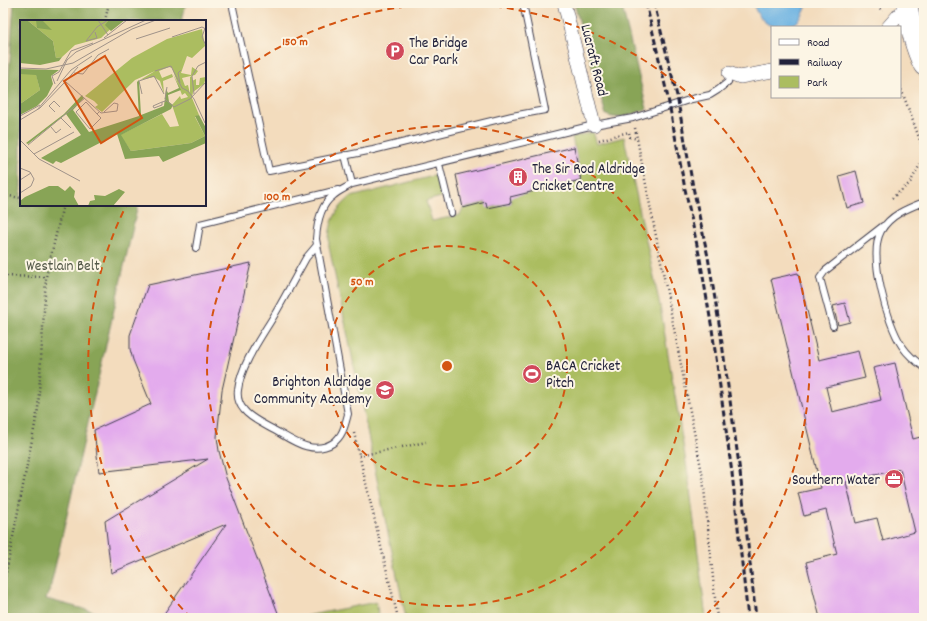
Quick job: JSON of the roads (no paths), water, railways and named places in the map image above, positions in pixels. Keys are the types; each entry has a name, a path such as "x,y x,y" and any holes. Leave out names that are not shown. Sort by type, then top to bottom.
{"highway":[{"path":"908,5 914,56"}],"street":[{"name":"Lucraft Road","path":"564,3 594,125"},
{"path":"889,26 908,5"},
{"path":"729,73 740,77 771,71"}],"lane":[{"path":"232,3 269,171 444,133 512,116 545,110 523,3"},
{"path":"317,245 306,258 251,355 238,391 238,399 245,412 296,442 314,449 328,446 336,441 342,433 348,414 317,245 317,228 320,214 325,204 332,196 352,184 594,125 633,118 692,99 710,95 728,82 729,73"},
{"path":"345,155 352,184"},
{"path":"439,164 451,213"},
{"path":"196,248 200,224 345,188"},
{"path":"833,326 820,278 822,274 904,210 924,202"},
{"path":"889,221 881,231 877,257 884,301 892,327 902,346 912,358 924,367"}],"water":[{"path":"753,3 807,3 803,14 797,22 790,26 772,26 764,22"}],"railway":[{"path":"646,3 668,98 700,259 712,329 732,473 748,618"},
{"path":"654,3 677,96 693,187 708,257 720,329 740,472 756,618"}],"place":[{"name":"The Bridge Car Park","path":"395,51"},
{"name":"The Sir Rod Aldridge Cricket Centre","path":"518,177"},
{"name":"BACA Cricket Pitch","path":"532,374"},
{"name":"Brighton Aldridge Community Academy","path":"385,390"},
{"name":"Southern Water","path":"894,479"}],"park label":[{"name":"Westlain Belt","path":"63,265"}]}
